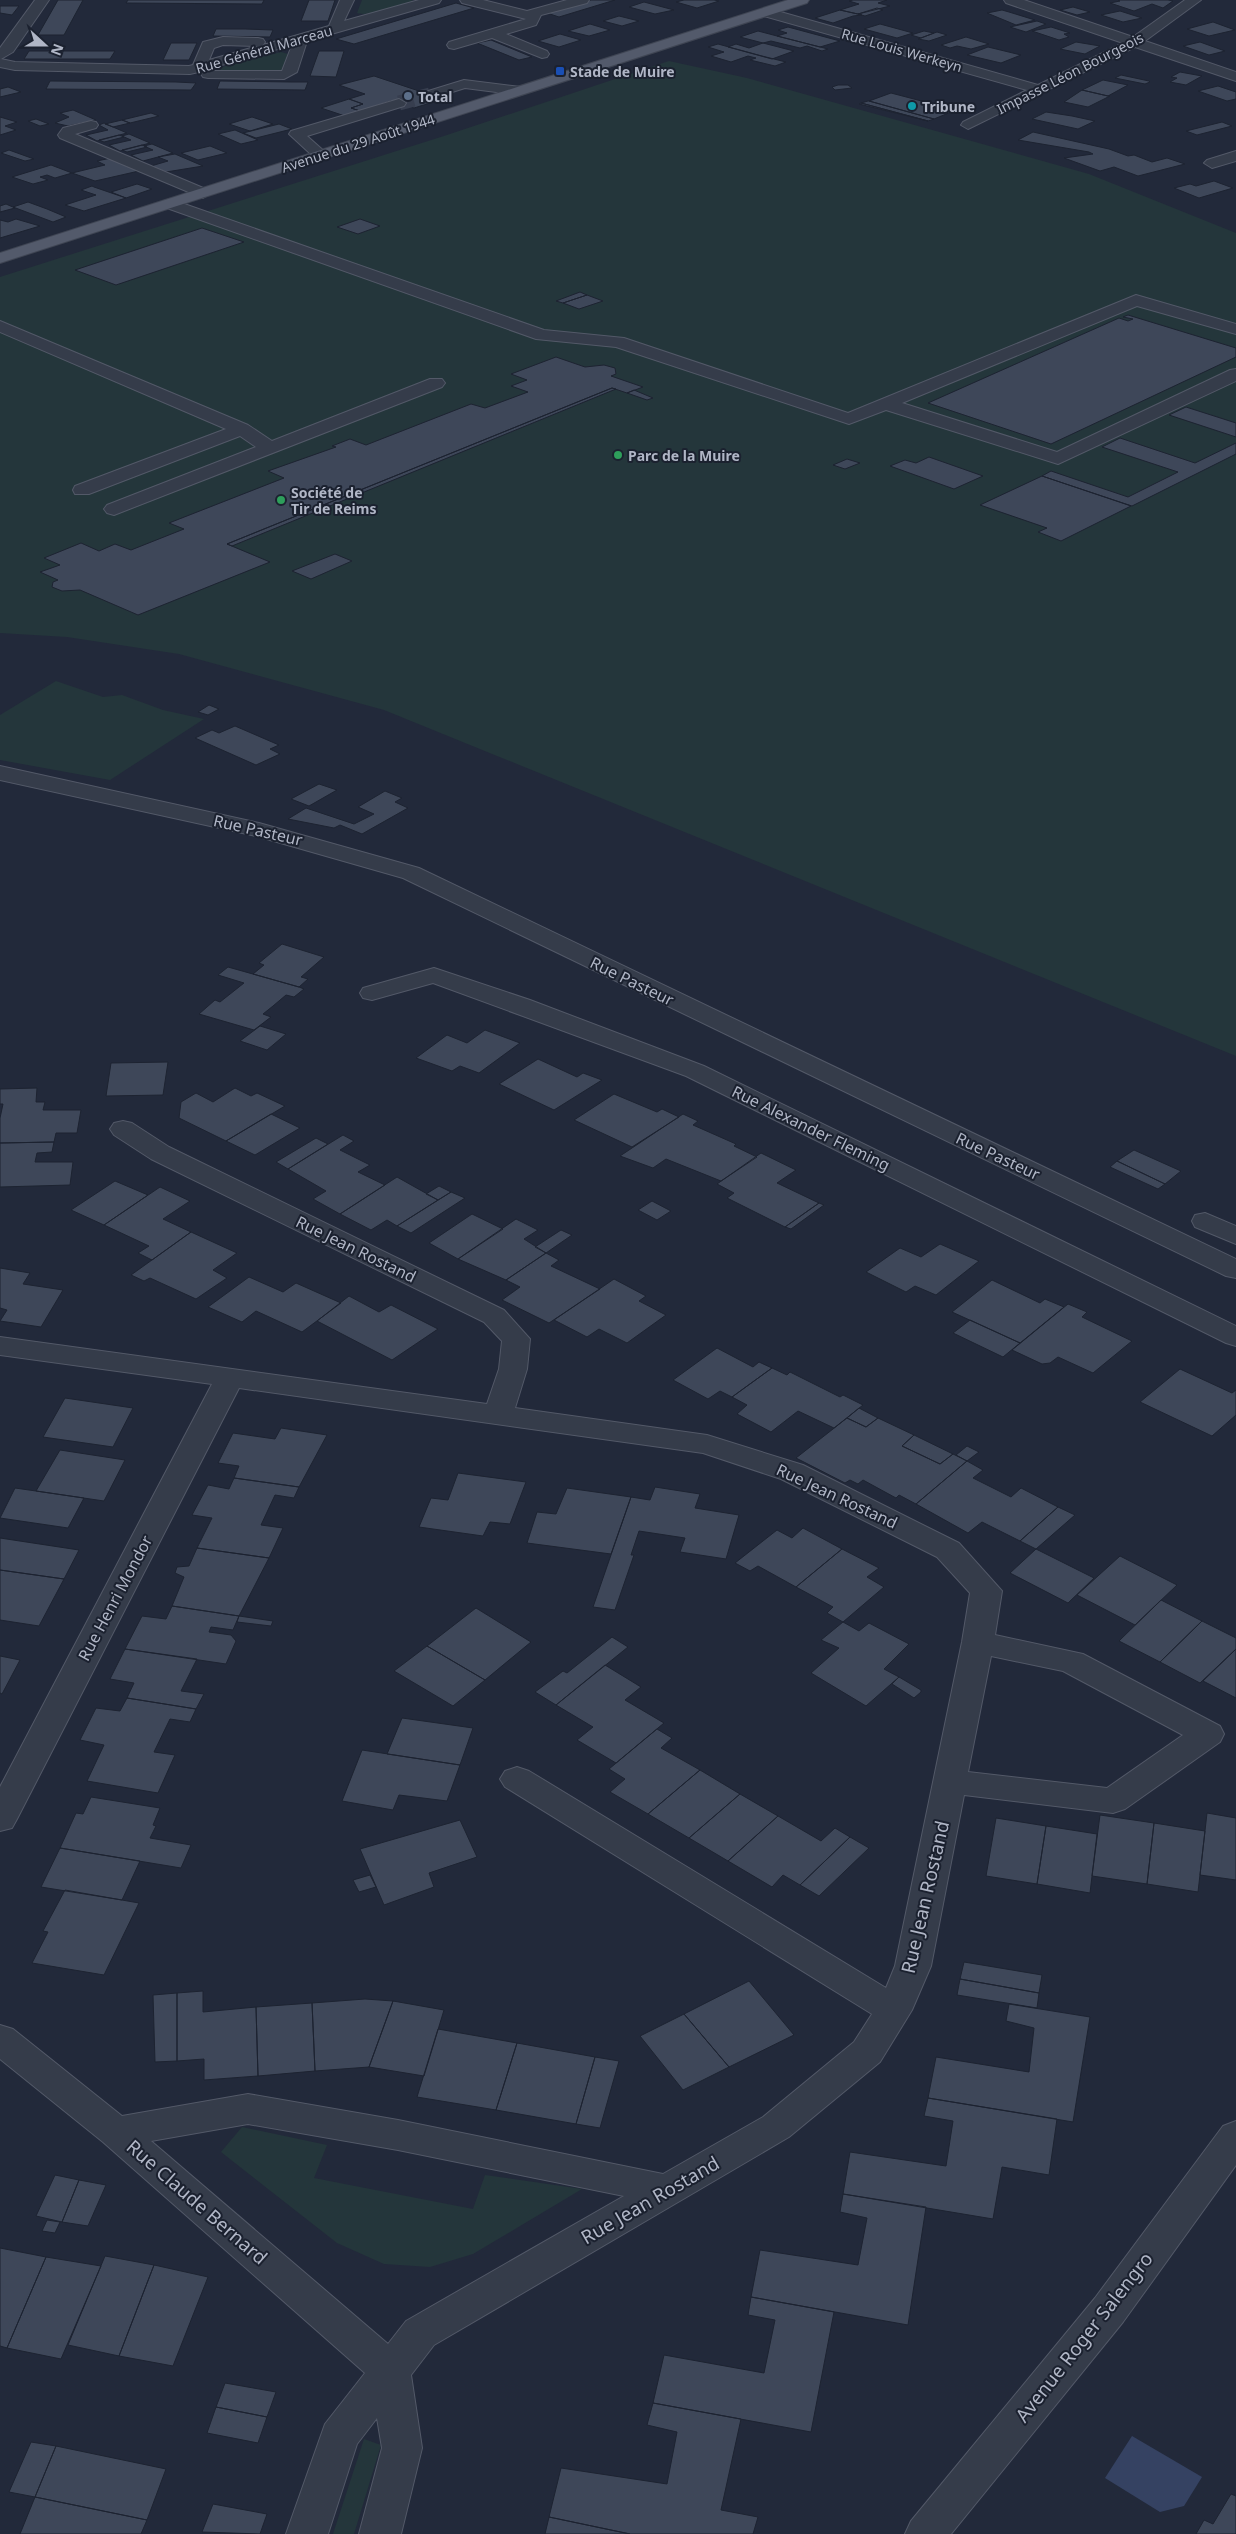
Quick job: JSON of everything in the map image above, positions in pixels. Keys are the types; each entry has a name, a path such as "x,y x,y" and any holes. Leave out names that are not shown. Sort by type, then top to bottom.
{"main road":[{"name":"Avenue du 29 Août 1944","path":"0,258 802,0"}],"street":[{"path":"0,55 8,49 42,0"},
{"path":"334,29 347,0"},
{"name":"Rue Général Marceau","path":"0,64 15,66 194,69 434,0"},
{"path":"467,0 521,14 535,14 582,0"},
{"path":"1010,0 1236,77"},
{"name":"Impasse Léon Bourgeois","path":"968,125 1135,42 1194,0"},
{"name":"Rue Louis Werkeyn","path":"765,12 1038,89"},
{"path":"454,45 531,22 535,14"},
{"path":"493,34 542,54"},
{"path":"294,40 290,72 284,74 209,74 194,69 208,45 214,42 294,40"},
{"path":"430,94 464,84 521,91"},
{"path":"320,155 296,134 398,103"},
{"path":"90,124 68,130 65,135 203,193"},
{"path":"1212,163 1236,156"},
{"path":"170,204 542,335 618,342 849,419 1136,300 1236,329"},
{"path":"0,326 242,430 270,448"},
{"path":"886,404 1058,458 1236,374"},
{"path":"114,508 436,383"},
{"path":"82,490 242,430"},
{"name":"Rue Pasteur","path":"0,774 237,824 342,850 411,874 1236,1270"},
{"name":"Rue Alexander Fleming","path":"372,993 434,975 521,1004 695,1071 1236,1337"},
{"name":"Rue Jean Rostand","path":"123,1129 160,1153 494,1316 516,1339 513,1369 498,1414"},
{"path":"1204,1221 1236,1236"},
{"name":"Rue Jean Rostand","path":"0,1346 708,1444 792,1472 948,1550 986,1591 978,1642 913,1966 894,2010 867,2052 776,2127 420,2333 390,2370"},
{"name":"Rue Henri Mondor","path":"0,1819 230,1377"},
{"path":"950,1782 1113,1801 1208,1734 1072,1662 978,1642"},
{"path":"517,1780 894,2010"},
{"name":"Rue Claude Bernard","path":"0,2039 116,2132 390,2370"},
{"path":"116,2132 248,2109 398,2135 668,2190"},
{"name":"Avenue Roger Salengro","path":"926,2534 1110,2310 1236,2136"},
{"path":"307,2534 338,2436 390,2370"},
{"path":"380,2534 402,2448 390,2370"}],"shaded area":[{"path":"362,0 413,0 402,6 369,14 357,13"},
{"path":"281,52 288,54 282,70 269,74 220,71 222,67"},
{"name":"Parc de la Muire","path":"669,61 747,78 1089,174 1236,233 1236,1056 384,710 179,654 67,637 0,633 0,277 447,135"},
{"path":"56,681 103,697 122,695 163,710 204,719 110,780 0,760 0,715"},
{"path":"242,2127 327,2145 314,2178 473,2209 485,2175 582,2189 473,2254 430,2267 384,2264 337,2243 221,2152"},
{"path":"364,2439 381,2445 354,2534 333,2534"}],"water":[{"path":"1132,2436 1202,2477 1184,2506 1160,2512 1105,2478"}],"building":[{"path":"58,0 83,0 64,35 38,35"},
{"path":"128,0 264,0 262,4 126,3"},
{"path":"309,0 335,0 328,21 301,21"},
{"path":"591,0 615,0 559,17 547,13"},
{"path":"684,0 719,1 697,8 676,2"},
{"path":"887,0 878,3 890,6 858,14 840,10 859,4 849,1"},
{"path":"1118,0 1173,1 1163,8 1152,4 1134,11 1110,3 1120,1"},
{"path":"644,2 674,10 655,14 629,7"},
{"path":"456,3 474,8 354,44 336,39"},
{"path":"0,6 19,6 12,15 0,13"},
{"path":"1073,7 1090,12 1077,15 1060,10"},
{"path":"877,8 883,10 865,16 858,14"},
{"path":"840,10 862,15 833,23 815,18"},
{"path":"1002,10 1035,20 1016,25 987,13"},
{"path":"1120,11 1142,18 1123,22 1101,15"},
{"path":"619,16 639,21 622,26 603,21"},
{"path":"1037,21 1046,24 1026,32 1010,27"},
{"path":"1213,22 1235,30 1209,36 1187,29"},
{"path":"590,24 610,30 589,36 568,31"},
{"path":"880,24 913,33 897,38 864,29"},
{"path":"788,27 840,41 820,47 777,36 787,33 778,30"},
{"path":"1051,27 1070,33 1064,34 1069,37 1059,40 1032,31"},
{"path":"216,29 273,30 270,37 213,36"},
{"path":"758,31 828,49 822,51 807,46 800,48 771,41 763,43 740,37"},
{"path":"924,31 934,33 921,38 911,35"},
{"path":"937,32 947,35 929,41 918,39"},
{"path":"560,34 581,40 559,47 538,41"},
{"path":"966,37 989,44 971,49 957,46 950,48 941,45"},
{"path":"491,40 532,57 519,60 477,43"},
{"path":"1076,42 1100,46 1085,54 1060,49"},
{"path":"1200,42 1225,51 1209,55 1183,46"},
{"path":"171,43 197,43 189,60 163,60"},
{"path":"763,43 794,51 772,59 728,47 736,44 749,48"},
{"path":"718,44 786,62 775,66 750,60 756,58 748,56 731,62 711,56 724,52 708,47"},
{"path":"988,47 1021,55 1001,63 967,55"},
{"path":"29,51 115,51 110,59 24,59"},
{"path":"319,51 344,51 336,77 310,76"},
{"path":"1180,72 1202,76 1186,85 1170,82 1177,78 1171,77"},
{"path":"1121,75 1150,82 1145,84 1115,78"},
{"path":"374,76 443,99 414,108 391,101 360,111 351,108 363,104 349,99 365,94 339,85"},
{"path":"1103,80 1128,85 1108,96 1082,90"},
{"path":"50,81 196,83 191,90 46,89"},
{"path":"220,81 308,82 305,90 217,89"},
{"path":"848,85 852,88 835,90 832,87"},
{"path":"1218,86 1236,92 1236,99 1227,101 1198,91"},
{"path":"8,87 21,92 0,97 0,89"},
{"path":"1082,90 1110,96 1088,107 1064,102"},
{"name":"Tribune","path":"891,93 956,110 934,119 869,101"},
{"path":"349,99 363,104 351,108 363,112 348,117 321,108"},
{"path":"868,101 934,119 928,121 861,103"},
{"path":"861,103 928,121 859,104"},
{"path":"73,110 96,120 68,126 55,123 69,117 60,113"},
{"path":"1046,112 1095,121 1078,129 1032,119"},
{"path":"151,113 159,116 130,123 122,120"},
{"path":"0,117 17,122 5,126 16,130 0,135"},
{"path":"252,117 273,124 250,131 229,124"},
{"path":"36,119 49,124 40,126 28,121"},
{"path":"122,120 130,123 113,127 105,124"},
{"path":"1222,122 1232,126 1197,135 1186,131"},
{"path":"104,123 127,133 97,141 86,135 108,130 99,125"},
{"path":"279,124 292,129 256,138 243,133"},
{"path":"235,130 258,140 241,144 218,134"},
{"path":"1033,132 1109,149 1128,156 1134,155 1152,162 1167,158 1185,164 1138,176 1114,167 1100,171 1064,158 1093,154 1089,152 1018,140"},
{"path":"129,134 150,143 120,151 109,145 131,140 122,136"},
{"path":"119,135 124,137 104,142 99,140"},
{"path":"152,144 173,153 143,161 131,155 153,150 144,146"},
{"path":"142,145 147,147 127,152 122,150"},
{"path":"210,146 227,153 198,160 181,153"},
{"path":"9,150 34,159 25,161 1,153"},
{"path":"175,154 203,166 166,172 151,166 168,161 158,157"},
{"path":"111,158 139,171 95,181 72,173 105,165 97,161"},
{"path":"51,165 72,173 55,178 47,175 40,177 48,180 33,184 12,177"},
{"path":"1214,181 1233,188 1199,198 1174,188 1190,184 1196,186"},
{"path":"137,184 152,189 126,198 111,192"},
{"path":"92,186 126,198 84,211 65,205 96,195 81,190"},
{"path":"28,202 66,217 53,222 13,207"},
{"path":"6,204 15,208 0,212 0,206"},
{"path":"16,219 40,226 0,238 0,220 8,222"},
{"path":"360,219 380,226 358,234 337,227"},
{"path":"202,228 244,242 116,285 75,270"},
{"path":"580,292 587,295 563,303 556,301"},
{"path":"587,295 603,301 579,309 563,303"},
{"path":"1128,315 1236,348 1236,357 1051,444 928,403 1119,318 1128,321 1133,319 1123,317"},
{"name":"Société de Tir de Reims","path":"556,357 585,367 604,365 615,368 616,374 611,376 643,387 627,393 612,388 227,544 270,562 138,615 80,590 62,591 52,587 53,582 58,580 40,572 60,565 44,558 81,543 99,551 115,544 131,550 184,529 169,523 284,478 268,471 336,447 332,446 350,439 366,445 471,404 485,408 528,392 511,386 527,380 511,374"},
{"path":"612,388 616,389 232,546 227,544"},
{"path":"634,390 653,398 647,400 627,393"},
{"path":"1186,407 1236,423 1236,437 1169,415"},
{"path":"1120,438 1195,463 1236,443 1236,454 1132,506 1042,476 1051,471 1128,497 1178,472 1102,447"},
{"path":"929,457 983,476 954,489 890,466 905,460 916,463"},
{"path":"847,459 860,463 845,469 833,465"},
{"path":"1042,476 1131,506 1061,541 1038,532 1047,528 980,505"},
{"path":"335,554 352,561 311,579 292,571"},
{"path":"209,705 219,709 208,715 198,712"},
{"path":"235,726 279,745 270,749 280,754 256,765 195,738 212,730 219,733"},
{"path":"319,784 337,790 309,806 291,799"},
{"path":"385,791 402,798 395,802 408,808 362,834 340,825 334,828 288,819 306,808 354,824 374,814 358,807"},
{"path":"282,944 324,957 301,977 308,979 299,987 253,974 264,965 259,963"},
{"path":"228,967 304,989 294,997 286,995 263,1014 271,1017 254,1030 199,1014 215,1000 220,1002 244,983 218,975"},
{"path":"260,1026 286,1034 267,1050 240,1041"},
{"path":"485,1030 520,1043 479,1073 460,1066 452,1071 416,1058 447,1035 467,1043"},
{"path":"538,1059 577,1077 583,1073 602,1080 554,1110 499,1084"},
{"path":"168,1062 163,1095 106,1096 111,1063"},
{"path":"37,1088 36,1102 45,1102 43,1110 81,1110 77,1133 56,1133 54,1142 0,1143 0,1118 3,1104 0,1104 0,1089"},
{"path":"235,1088 251,1096 257,1093 285,1106 226,1141 179,1118 181,1102 196,1093 213,1102"},
{"path":"614,1094 657,1112 662,1109 679,1117 632,1147 574,1120"},
{"path":"271,1114 300,1128 255,1155 226,1141"},
{"path":"683,1114 698,1121 693,1125 736,1144 734,1146 757,1157 721,1181 666,1159 653,1168 620,1156"},
{"path":"343,1135 354,1141 340,1150 370,1165 358,1172 385,1185 340,1214 313,1199 326,1191 288,1169"},
{"path":"316,1138 328,1144 288,1169 276,1162"},
{"path":"54,1142 52,1152 37,1153 35,1162 73,1162 70,1185 0,1187 0,1143"},
{"path":"1134,1150 1181,1171 1165,1184 1117,1161"},
{"path":"761,1153 796,1170 777,1183 819,1203 785,1227 727,1198 734,1193 717,1184"},
{"path":"1117,1161 1165,1184 1158,1189 1110,1167"},
{"path":"397,1177 438,1200 397,1226 387,1220 371,1230 340,1214"},
{"path":"115,1181 148,1195 104,1225 71,1210"},
{"path":"439,1186 451,1192 438,1200 426,1194"},
{"path":"160,1187 190,1201 163,1219 191,1232 152,1260 138,1253 149,1246 104,1225"},
{"path":"451,1192 465,1198 411,1233 397,1226"},
{"path":"652,1201 671,1211 657,1220 638,1210"},
{"path":"819,1203 824,1205 791,1229 785,1227"},
{"path":"472,1214 503,1229 458,1259 429,1243"},
{"path":"516,1219 538,1230 524,1239 546,1253 506,1280 458,1259"},
{"path":"561,1230 572,1235 546,1253 535,1247"},
{"path":"191,1232 237,1253 213,1270 227,1278 196,1299 150,1278 144,1281 131,1275"},
{"path":"940,1244 979,1261 936,1295 915,1286 906,1292 866,1272 900,1248 921,1257"},
{"path":"546,1253 559,1260 551,1266 600,1289 549,1323 502,1300 520,1287 506,1280"},
{"path":"0,1268 30,1273 23,1284 63,1290 41,1327 0,1321 7,1310 0,1308"},
{"path":"249,1277 283,1292 296,1283 341,1303 302,1332 256,1311 242,1322 208,1307"},
{"path":"614,1279 646,1296 639,1301 666,1315 627,1343 599,1329 587,1337 554,1320"},
{"path":"992,1280 1040,1303 1045,1299 1064,1307 1020,1343 952,1312"},
{"path":"349,1296 379,1312 391,1305 438,1329 392,1360 317,1321"},
{"path":"1068,1304 1087,1312 1082,1317 1132,1341 1093,1373 1058,1357 1050,1363 1042,1364 1012,1350"},
{"path":"970,1320 1020,1343 1003,1357 953,1333"},
{"path":"717,1348 753,1367 759,1362 772,1368 732,1397 720,1391 708,1399 673,1380"},
{"path":"772,1368 787,1375 790,1372 840,1397 843,1395 863,1405 834,1428 798,1411 771,1432 737,1414 747,1405 732,1397"},
{"path":"1180,1369 1232,1393 1236,1390 1236,1415 1212,1436 1140,1402"},
{"path":"65,1398 133,1408 113,1447 43,1437"},
{"path":"859,1408 878,1418 866,1427 847,1418"},
{"path":"847,1418 866,1427 878,1418 914,1435 902,1446 940,1464 953,1454 967,1461 916,1504 899,1495 896,1498 863,1480 858,1484 850,1480 845,1483 796,1458"},
{"path":"281,1428 327,1435 299,1487 234,1478 239,1466 218,1463 233,1433 275,1439"},
{"path":"914,1435 953,1454 940,1464 902,1446"},
{"path":"967,1446 979,1452 967,1461 956,1455"},
{"path":"60,1450 125,1460 104,1501 36,1491"},
{"path":"967,1461 983,1470 973,1478 1011,1497 1021,1488 1058,1507 1020,1541 982,1522 968,1533 916,1504"},
{"path":"458,1473 526,1482 510,1524 490,1522 483,1536 419,1527 431,1498 448,1500"},
{"path":"234,1478 299,1487 294,1498 275,1495 261,1525 283,1528 269,1558 197,1548 212,1518 192,1515 208,1485 229,1489"},
{"path":"655,1487 700,1494 695,1508 739,1515 726,1559 680,1552 685,1538 639,1531 631,1555 634,1555 615,1610 593,1607 631,1497 650,1500"},
{"path":"15,1488 84,1498 68,1528 0,1518"},
{"path":"567,1488 631,1497 611,1554 527,1543 537,1512 556,1514"},
{"path":"1058,1507 1075,1515 1036,1549 1020,1541"},
{"path":"803,1528 842,1549 796,1587 758,1566 750,1571 735,1563 777,1530 792,1538"},
{"path":"0,1538 79,1550 64,1579 0,1570"},
{"path":"197,1548 269,1558 239,1616 172,1606 184,1577 175,1573 177,1567 189,1566"},
{"path":"842,1549 879,1568 867,1577 884,1587 843,1622 827,1613 833,1607 796,1587"},
{"path":"1036,1549 1094,1578 1068,1603 1010,1573"},
{"path":"1120,1556 1177,1585 1135,1625 1077,1595"},
{"path":"0,1570 64,1579 39,1626 0,1620"},
{"path":"1161,1600 1202,1621 1160,1662 1119,1641"},
{"path":"172,1606 239,1616 233,1630 211,1627 209,1632 231,1635 236,1641 226,1664 125,1649 142,1616 166,1619"},
{"path":"476,1608 531,1642 485,1680 427,1646"},
{"path":"239,1616 273,1621 271,1626 237,1622"},
{"path":"1202,1621 1236,1638 1236,1649 1200,1683 1160,1662"},
{"path":"843,1622 859,1631 869,1623 909,1644 884,1669 899,1677 866,1706 811,1673 839,1648 821,1640"},
{"path":"612,1637 628,1647 556,1705 535,1692 563,1671 567,1673"},
{"path":"427,1646 485,1680 453,1706 394,1671"},
{"path":"125,1649 197,1659 181,1691 204,1694 196,1709 127,1698 134,1683 110,1679"},
{"path":"1236,1649 1236,1698 1203,1681"},
{"path":"0,1656 20,1660 2,1694 0,1693"},
{"path":"605,1665 641,1687 625,1700 664,1723 616,1763 577,1740 593,1727 556,1705"},
{"path":"899,1677 921,1690 921,1692 914,1698 892,1684"},
{"path":"127,1698 196,1709 190,1722 170,1719 154,1752 175,1755 158,1793 87,1781 104,1745 80,1740 96,1708 120,1711"},
{"path":"402,1718 473,1728 460,1765 387,1754"},
{"path":"657,1729 672,1738 661,1748 700,1770 648,1814 610,1792 625,1779 609,1769"},
{"path":"362,1750 460,1765 447,1801 399,1795 393,1810 342,1801"},
{"path":"700,1770 740,1794 689,1838 648,1814"},
{"path":"740,1794 778,1816 728,1861 689,1838"},
{"path":"91,1797 160,1808 153,1825 156,1826 150,1838 191,1845 181,1868 60,1848 76,1813 83,1814"},
{"path":"1207,1813 1236,1818 1236,1880 1200,1875"},
{"path":"1100,1815 1154,1823 1147,1884 1092,1876"},
{"path":"778,1816 821,1841 835,1828 850,1837 800,1885 783,1875 772,1887 728,1861"},
{"path":"996,1818 1046,1826 1037,1884 986,1876"},
{"path":"460,1820 477,1857 429,1873 434,1887 384,1905 360,1849"},
{"path":"1154,1823 1205,1831 1198,1892 1147,1884"},
{"path":"1046,1826 1097,1834 1090,1893 1037,1884"},
{"path":"850,1837 869,1848 819,1896 800,1885"},
{"path":"60,1848 140,1861 122,1900 41,1887"},
{"path":"370,1875 376,1887 359,1892 353,1880"},
{"path":"65,1890 139,1903 104,1975 32,1963 48,1932 43,1931"},
{"path":"964,1962 1042,1975 1039,1993 960,1979"},
{"path":"960,1979 1039,1993 1037,2008 957,1995"},
{"path":"749,1981 794,2035 729,2067 684,2014"},
{"path":"203,1991 203,2012 256,2007 258,2076 204,2080 204,2059 177,2061 177,1993"},
{"path":"177,1993 177,2061 155,2062 153,1995"},
{"path":"365,1999 393,2001 369,2067 315,2071 312,2003"},
{"path":"393,2001 444,2010 424,2076 369,2067"},
{"path":"312,2003 315,2071 258,2076 256,2007"},
{"path":"1009,2004 1090,2017 1073,2122 928,2098 936,2057 1029,2072 1034,2028 1006,2021"},
{"path":"684,2014 729,2067 683,2090 640,2036"},
{"path":"438,2029 517,2043 496,2110 417,2097"},
{"path":"517,2043 595,2057 576,2124 496,2110"},
{"path":"595,2057 619,2061 600,2128 576,2124"},
{"path":"928,2098 1057,2119 1049,2175 1002,2167 993,2219 843,2194 850,2152 946,2166 953,2121 924,2116"},
{"path":"55,2175 79,2180 62,2222 36,2216"},
{"path":"79,2180 106,2185 88,2226 62,2222"},
{"path":"843,2194 926,2207 908,2325 751,2297 760,2250 858,2265 867,2218 840,2212"},
{"path":"47,2220 60,2222 55,2233 42,2231"},
{"path":"0,2248 46,2257 7,2348 0,2346"},
{"path":"105,2256 154,2265 119,2356 68,2345"},
{"path":"46,2257 101,2266 61,2359 7,2348"},
{"path":"154,2265 208,2277 173,2366 119,2356"},
{"path":"751,2297 834,2312 811,2432 653,2403 664,2355 764,2373 775,2320 748,2315"},
{"path":"225,2383 276,2392 267,2417 216,2407"},
{"path":"653,2403 741,2419 721,2510 758,2517 753,2534 630,2534 549,2517 561,2468 667,2484 677,2432 647,2425"},
{"path":"216,2407 267,2417 258,2443 207,2433"},
{"path":"31,2442 56,2446 35,2497 9,2492"},
{"path":"56,2446 166,2469 147,2520 35,2497"},
{"path":"1231,2494 1236,2496 1236,2534 1196,2534 1204,2520 1213,2524"},
{"path":"35,2497 147,2520 141,2534 20,2534"},
{"path":"213,2504 267,2514 260,2534 202,2532"},
{"path":"549,2517 630,2534 545,2534"}],"tunnel":[{"path":"399,103 430,95"}],"place":[{"name":"Stade de Muire","path":"560,71"},
{"name":"Total","path":"408,96"},
{"name":"Tribune","path":"912,106"},
{"name":"Parc de la Muire","path":"618,455"},
{"name":"Société de Tir de Reims","path":"281,500"}]}
